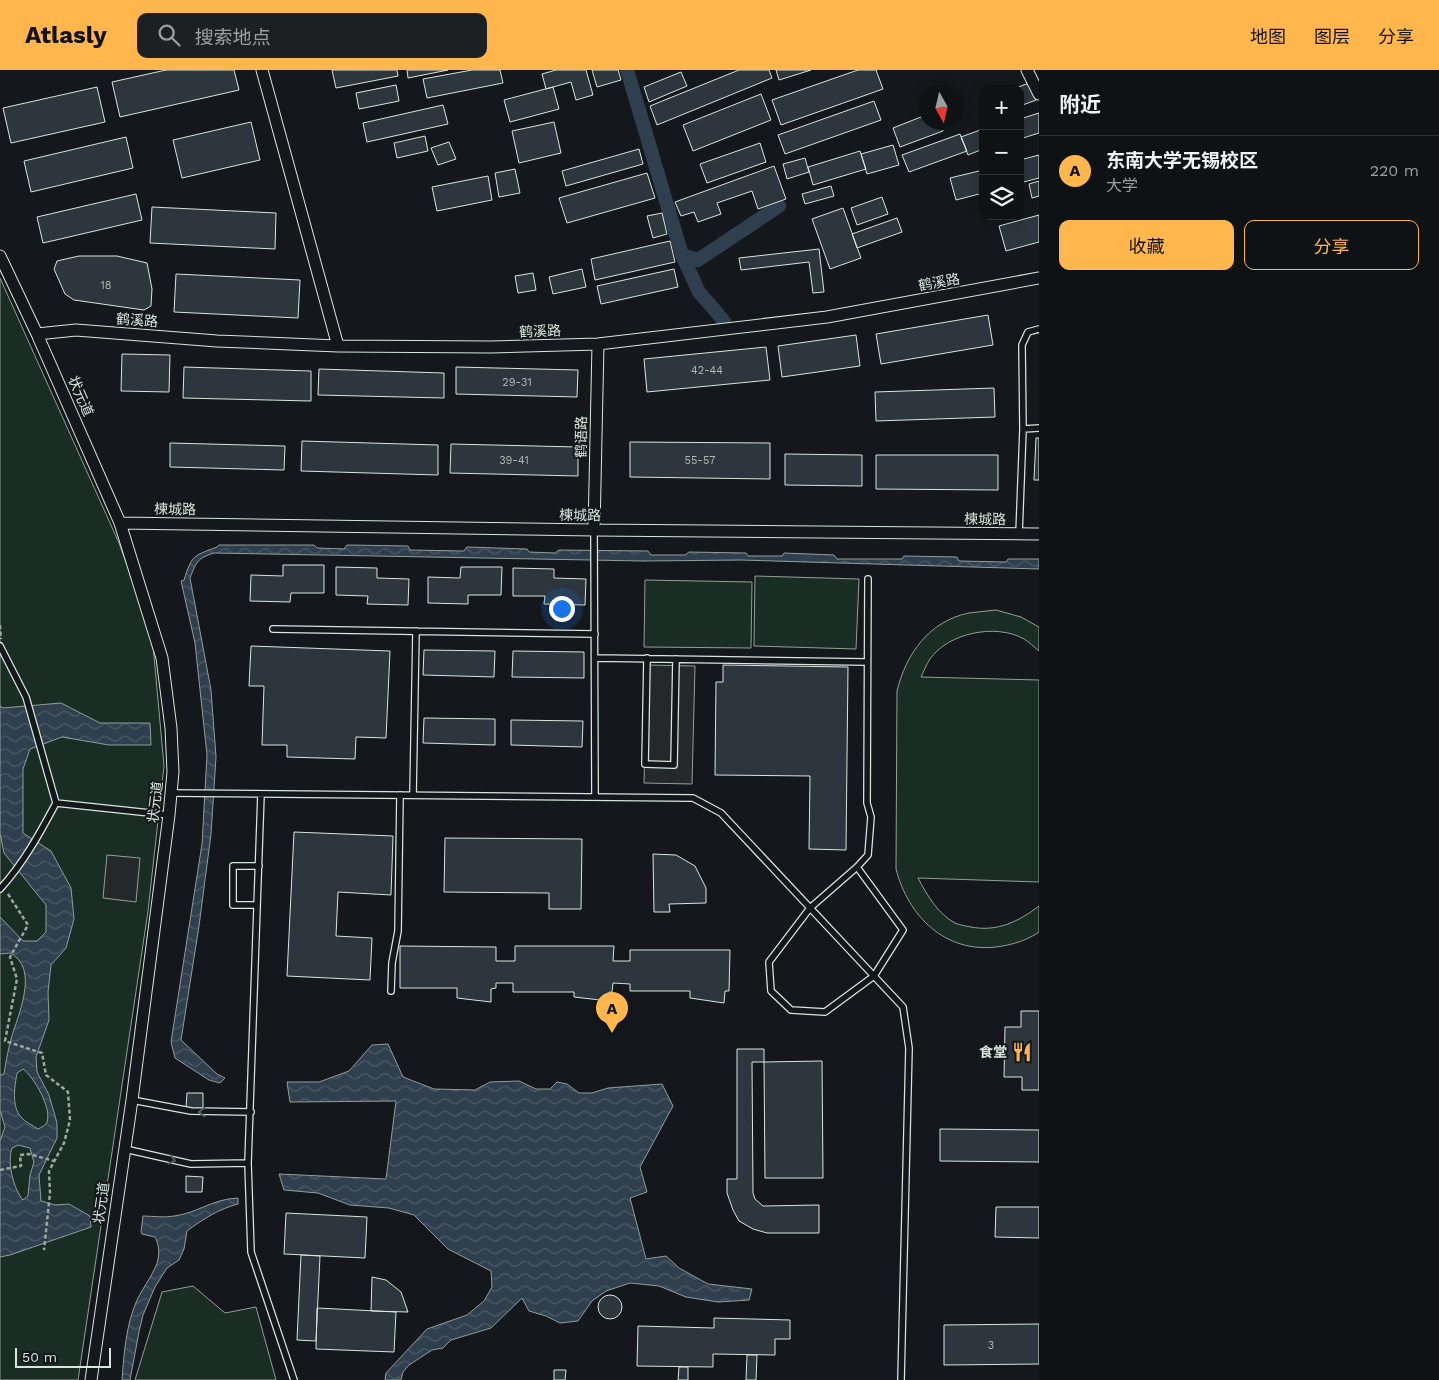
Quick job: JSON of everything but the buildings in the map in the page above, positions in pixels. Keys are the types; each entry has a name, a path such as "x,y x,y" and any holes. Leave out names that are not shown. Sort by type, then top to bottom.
{"street":[{"path":"262,70 338,346"},
{"path":"1027,70 1039,94"},
{"name":"状元道","path":"0,256 37,334 120,523 162,658 171,728 173,772 171,793 132,1100 91,1380"},
{"name":"鹤溪路","path":"37,334 76,330 217,341 338,346 491,347 598,344 827,317 1039,278"},
{"name":"鹤语路","path":"594,530 598,344"},
{"name":"楝城路","path":"120,523 1039,534"}],"lane":[{"path":"1019,534 1023,429 1022,346 1028,332 1039,329"},
{"path":"1023,429 1039,428"},
{"path":"594,530 595,796"},
{"path":"857,867 903,930 874,976 825,1012 791,1010 771,991 769,962 810,908 868,855 871,817 868,803 866,662 868,579"},
{"path":"273,629 595,634"},
{"path":"413,795 416,631"},
{"path":"0,646 26,697 56,803 40,833 11,878 1,888"},
{"path":"595,658 866,662"},
{"path":"648,658 645,764 674,765 676,659"},
{"path":"171,793 693,798 721,813 903,1008 909,1048 901,1380"},
{"path":"261,794 248,1163 251,1252 294,1380"},
{"path":"391,991 392,963 398,931 400,795"},
{"path":"56,803 168,815"},
{"path":"257,905 233,905 233,866 259,866"},
{"path":"132,1100 191,1111 251,1112"},
{"path":"125,1149 191,1164 248,1163"}],"path":[{"path":"1,888 28,925 10,957 17,979 5,1042 42,1053 46,1075 68,1092 70,1120 64,1143 49,1171 50,1193 44,1250"},
{"path":"0,1170 21,1166 20,1156 29,1154 54,1161"}],"green space":[{"path":"0,278 119,543 152,634 164,766 148,911 78,1380 0,1380"},
{"path":"755,576 859,579 856,649 754,646"},
{"path":"645,580 752,582 751,648 644,647"},
{"path":"996,610 1021,617 1039,627 1039,651 1024,639 1013,634 987,631 973,633 960,637 938,650 930,659 921,677 1039,680 1039,882 918,878 929,897 943,915 955,923 963,925 981,928 998,927 1023,917 1039,906 1039,932 1013,944 996,947 978,947 961,944 931,928 919,916 910,902 896,869 897,691 906,664 921,641 931,631 955,617 969,613"},
{"path":"193,1286 225,1313 256,1307 276,1380 135,1380 162,1292"}],"shaded area":[{"path":"647,665 695,666 692,784 644,783"},
{"path":"107,855 140,858 136,902 103,898"}],"water":[{"path":"219,545 314,545 317,548 344,549 347,545 408,546 410,550 464,551 467,547 527,549 529,552 555,553 559,550 648,551 651,555 685,555 689,552 782,556 784,553 834,555 837,559 902,559 904,556 957,557 959,561 1006,562 1008,559 1039,559 1039,569 741,560 643,561 214,553 204,557 196,565 190,578 211,690 216,757 211,834 181,1040 217,1074 225,1078 220,1083 209,1080 175,1058 171,1042 202,844 207,755 195,643 181,581 184,580 194,558"},
{"path":"61,703 100,723 150,723 151,745 109,745 62,737 30,749 23,769 23,833 51,851 71,888 74,919 66,948 51,965 48,992 49,1020 36,1057 37,1072 49,1095 57,1123 57,1138 39,1175 41,1201 55,1205 69,1204 90,1216 91,1227 0,1257 0,1141 5,1127 0,1110 0,1075 4,1074 10,1043 22,1005 25,980 24,969 19,960 10,953 0,954 0,917 23,941 37,941 46,932 46,905 4,853 0,833 0,706 3,708","holes":["23,1069 37,1086 45,1101 48,1116 47,1122 38,1129 23,1119 16,1107 15,1083 17,1073","18,1145 30,1148 34,1162 30,1175 28,1196 23,1200 16,1189 10,1160 12,1148"]},
{"path":"388,1044 403,1077 434,1089 475,1090 490,1082 519,1081 536,1089 550,1089 557,1082 567,1084 579,1093 592,1093 608,1088 662,1084 673,1106 640,1167 647,1192 630,1198 646,1259 666,1256 679,1268 708,1284 752,1289 749,1300 718,1302 686,1297 659,1286 630,1283 606,1291 592,1301 578,1321 560,1323 529,1311 522,1298 491,1328 451,1340 443,1348 432,1350 409,1365 403,1372 401,1380 385,1380 386,1373 427,1329 467,1315 484,1301 492,1287 491,1271 448,1249 414,1215 389,1208 350,1205 318,1193 284,1190 279,1174 386,1179 396,1101 290,1102 287,1082 319,1082 349,1071 372,1045"},
{"path":"238,1198 238,1204 211,1215 187,1231 184,1249 179,1260 167,1268 155,1287 143,1315 130,1380 122,1380 130,1319 137,1300 155,1268 159,1256 155,1237 142,1234 141,1232 143,1216 166,1217 183,1214 220,1201"}],"waterway":[{"path":"627,70 682,255 698,260 779,206"},
{"path":"682,255 699,292 724,321"}],"place":[{"name":"东南大学无锡校区","path":"612,1033"},
{"name":"食堂","path":"1022,1052"}]}
